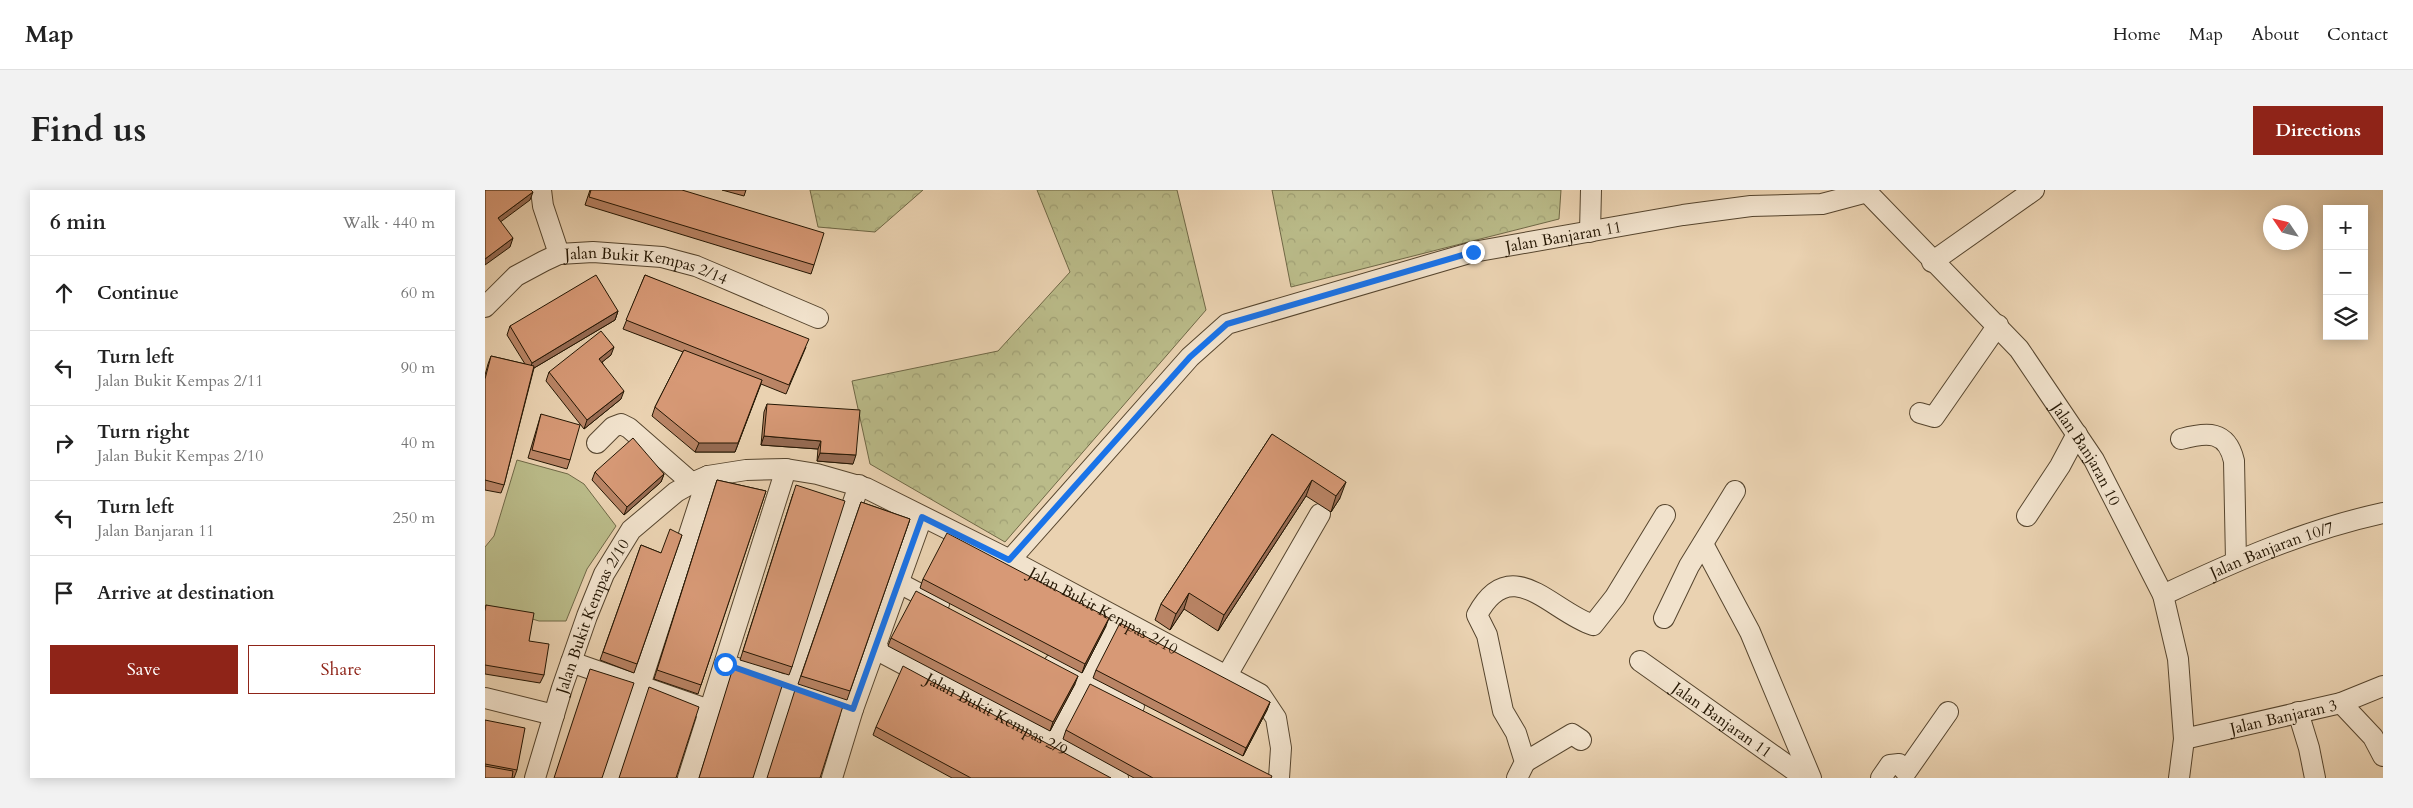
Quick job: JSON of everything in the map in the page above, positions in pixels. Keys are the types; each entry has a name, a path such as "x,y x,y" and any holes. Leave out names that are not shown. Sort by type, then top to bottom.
{"street":[{"path":"541,190 543,206 559,254"},
{"path":"1591,190 1591,232"},
{"path":"1932,262 2033,190"},
{"name":"Jalan Banjaran 11","path":"1009,560 1190,357 1227,324 1473,252 1683,215 1732,209 1822,204 1866,191"},
{"name":"Jalan Banjaran 10","path":"1866,191 1932,262 1998,325 2019,349 2094,460 2163,594 2178,659 2184,739 2179,778"},
{"name":"Jalan Bukit Kempas 2/14","path":"485,307 516,276 559,254 593,252 661,257 696,266 818,318"},
{"path":"1920,413 1934,417 1998,325"},
{"path":"597,443 613,427 621,424 700,480 641,685 610,778"},
{"path":"2027,516 2060,466 2077,434"},
{"path":"2181,439 2209,435 2221,438 2231,446 2235,477 2236,561"},
{"path":"688,778 786,469"},
{"name":"Jalan Bukit Kempas 2/10","path":"535,778 553,715 604,574 631,530 676,492 700,480 746,470 786,469 859,485 1009,560 1260,694 1276,718 1281,748 1269,776"},
{"path":"761,778 790,686 859,485"},
{"path":"1664,618 1703,544 1735,491"},
{"name":"Jalan Banjaran 10/7","path":"2163,594 2287,540 2351,520 2383,513"},
{"path":"1226,676 1320,514"},
{"path":"1581,740 1571,734 1521,770 1516,733 1503,711 1487,635 1477,615 1485,600 1505,587 1529,589 1553,601 1577,620 1593,625 1615,597 1665,516"},
{"path":"832,778 853,709 922,517"},
{"path":"1703,544 1750,632 1811,778"},
{"path":"899,583 952,611"},
{"path":"1051,742 1118,619"},
{"name":"Jalan Bukit Kempas 2/9","path":"875,649 1118,778"},
{"path":"1040,657 1154,717"},
{"name":"Jalan Banjaran 11","path":"1640,661 1805,778"},
{"path":"571,662 709,710"},
{"path":"725,664 853,709"},
{"name":"Jalan Banjaran 3","path":"2184,739 2341,703 2383,686"},
{"path":"485,698 553,715"},
{"path":"2341,703 2373,737 2383,756"},
{"path":"1881,778 1890,765 1899,764 1906,772 1947,712"},
{"path":"2298,712 2309,748 2315,778"}],"green space":[{"path":"810,190 923,190 875,232 818,227"},
{"path":"1037,190 1177,190 1206,310 1005,542 870,464 852,381 998,351 1070,272"},
{"path":"1272,190 1561,190 1559,219 1291,287"},
{"path":"517,460 568,474 584,484 616,526 587,569 566,621 539,621 485,605 485,547 494,536"}],"building":[{"path":"485,190 531,190 533,192 498,218 513,238 485,259"},
{"path":"591,190 682,190 824,233 814,265 589,197"},
{"path":"596,275 618,311 532,363 510,326"},
{"path":"645,275 809,339 789,385 626,320"},
{"path":"601,331 614,347 599,359 624,391 587,420 549,372"},
{"path":"684,350 762,380 738,443 699,443 655,407"},
{"path":"491,356 534,366 504,485 485,480 485,379"},
{"path":"767,404 860,410 856,455 820,453 821,441 764,436"},
{"path":"541,414 580,425 570,460 532,450"},
{"path":"1272,434 1346,482 1336,496 1312,480 1224,615 1189,593 1176,614 1161,604"},
{"path":"633,438 664,474 627,507 595,472"},
{"path":"717,480 766,491 701,685 657,670"},
{"path":"796,485 845,501 792,667 743,651"},
{"path":"861,502 910,519 850,691 801,676"},
{"path":"670,529 682,535 637,664 603,652 641,545 661,553"},
{"path":"947,533 1109,618 1085,664 923,579"},
{"path":"916,591 1078,676 1053,722 891,638"},
{"path":"486,605 534,613 529,641 549,644 544,675 485,665"},
{"path":"1120,623 1270,702 1246,748 1096,670"},
{"path":"903,666 1111,778 971,778 876,727"},
{"path":"733,668 783,683 753,778 699,778"},
{"path":"590,669 634,683 602,778 554,778"},
{"path":"1090,684 1272,776 1271,778 1153,778 1066,730"},
{"path":"649,687 699,707 676,778 619,778"},
{"path":"795,690 843,706 820,778 767,778"},
{"path":"485,720 525,728 517,770 485,764"},
{"path":"485,766 513,771 512,778 485,778"}],"route":[{"path":"725,664 853,709 922,517 1009,560 1095,466 1190,357 1227,324 1473,252"}]}
